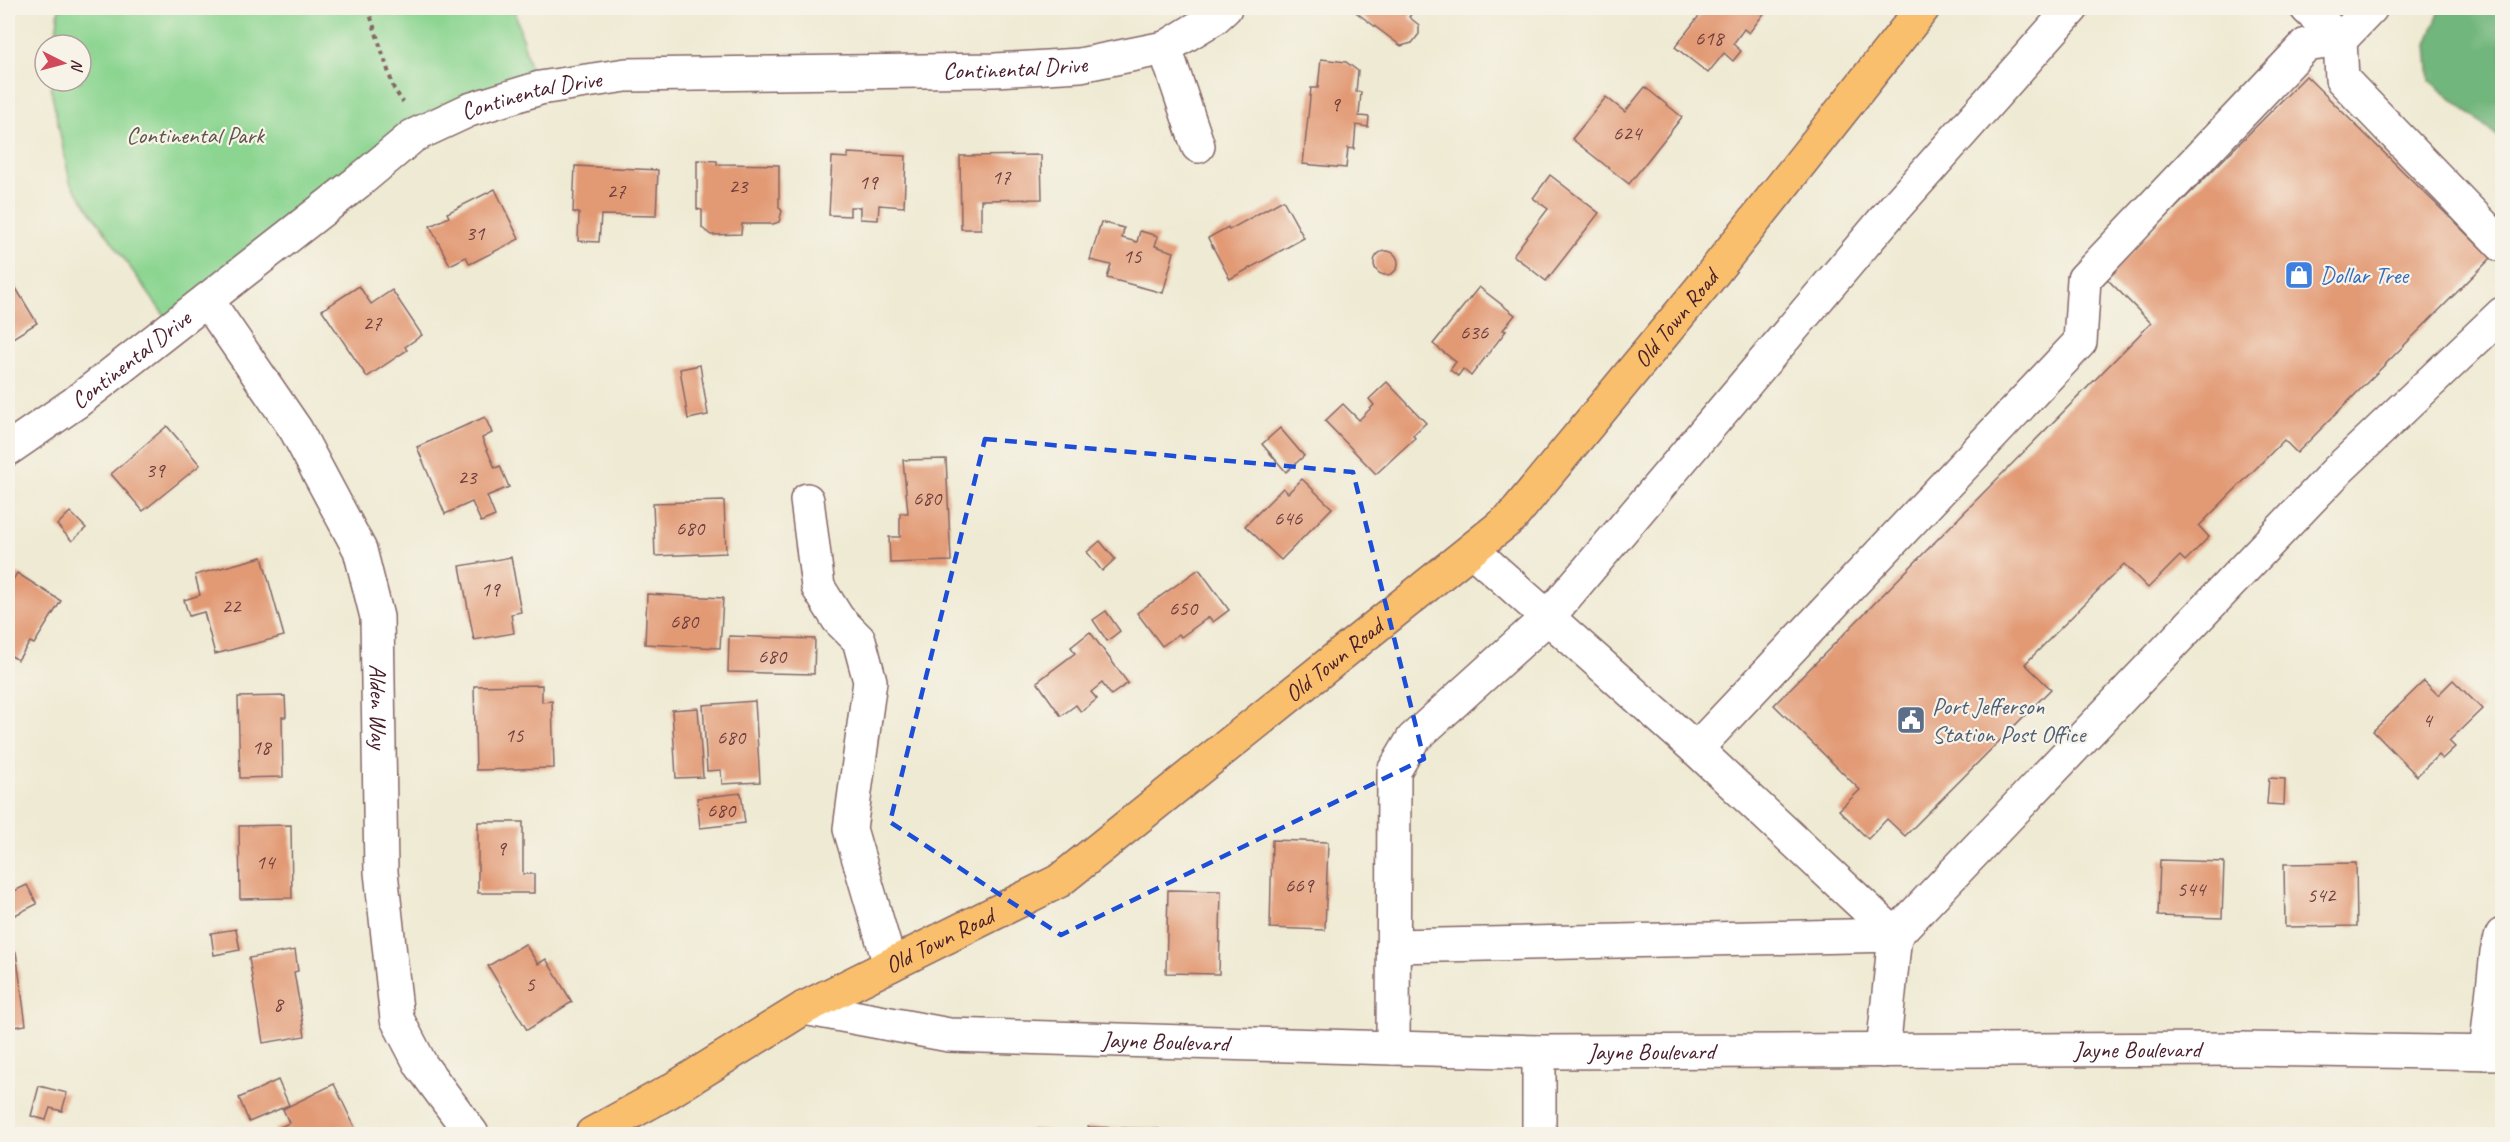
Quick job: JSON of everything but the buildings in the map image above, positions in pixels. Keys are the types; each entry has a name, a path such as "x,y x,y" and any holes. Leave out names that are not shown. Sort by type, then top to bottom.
{"main road":[{"name":"Old Town Road","path":"592,1134 670,1091 804,1008 1059,881 1512,517 1694,296 1923,8"}],"street":[{"name":"Continental Drive","path":"8,449 75,403 413,136 469,110 540,88 626,75 995,70 1080,65 1165,48 1214,18 1225,8"},
{"path":"1393,1048 1394,771 1413,739 1549,616 1890,213 2072,8"},
{"path":"2307,8 2340,40 2342,79 2502,244"},
{"path":"1696,749 2080,342 2084,279 2306,45 2340,40 2371,8"},
{"path":"1165,48 1198,146"},
{"name":"Alden Way","path":"207,300 296,430 360,550 377,617 381,872 397,1019 421,1065 472,1134"},
{"path":"1883,1051 1895,935 2338,470 2502,314"},
{"path":"807,500 818,587 838,619 859,640 870,681 850,830 890,965"},
{"path":"1472,550 1696,749 1895,935"},
{"path":"2494,1053 2497,952 2502,934"},
{"path":"1393,946 1895,935"},
{"name":"Jayne Boulevard","path":"804,1008 949,1035 1539,1052 2242,1049 2494,1053"},
{"path":"1539,1052 1539,1134"}],"path":[{"path":"368,8 394,89 421,133"}],"highlighted area":[{"path":"985,439 1353,472 1424,759 1061,935 890,822"}],"green space":[{"name":"Continental Park","path":"59,8 514,8 534,82 413,121 168,321 70,182 52,93 93,93 93,33 56,33"},
{"path":"2441,8 2502,8 2502,140 2430,81 2427,44"}],"place":[{"name":"Dollar Tree","path":"2299,275"},
{"name":"Port Jefferson Station Post Office","path":"1911,720"}]}
